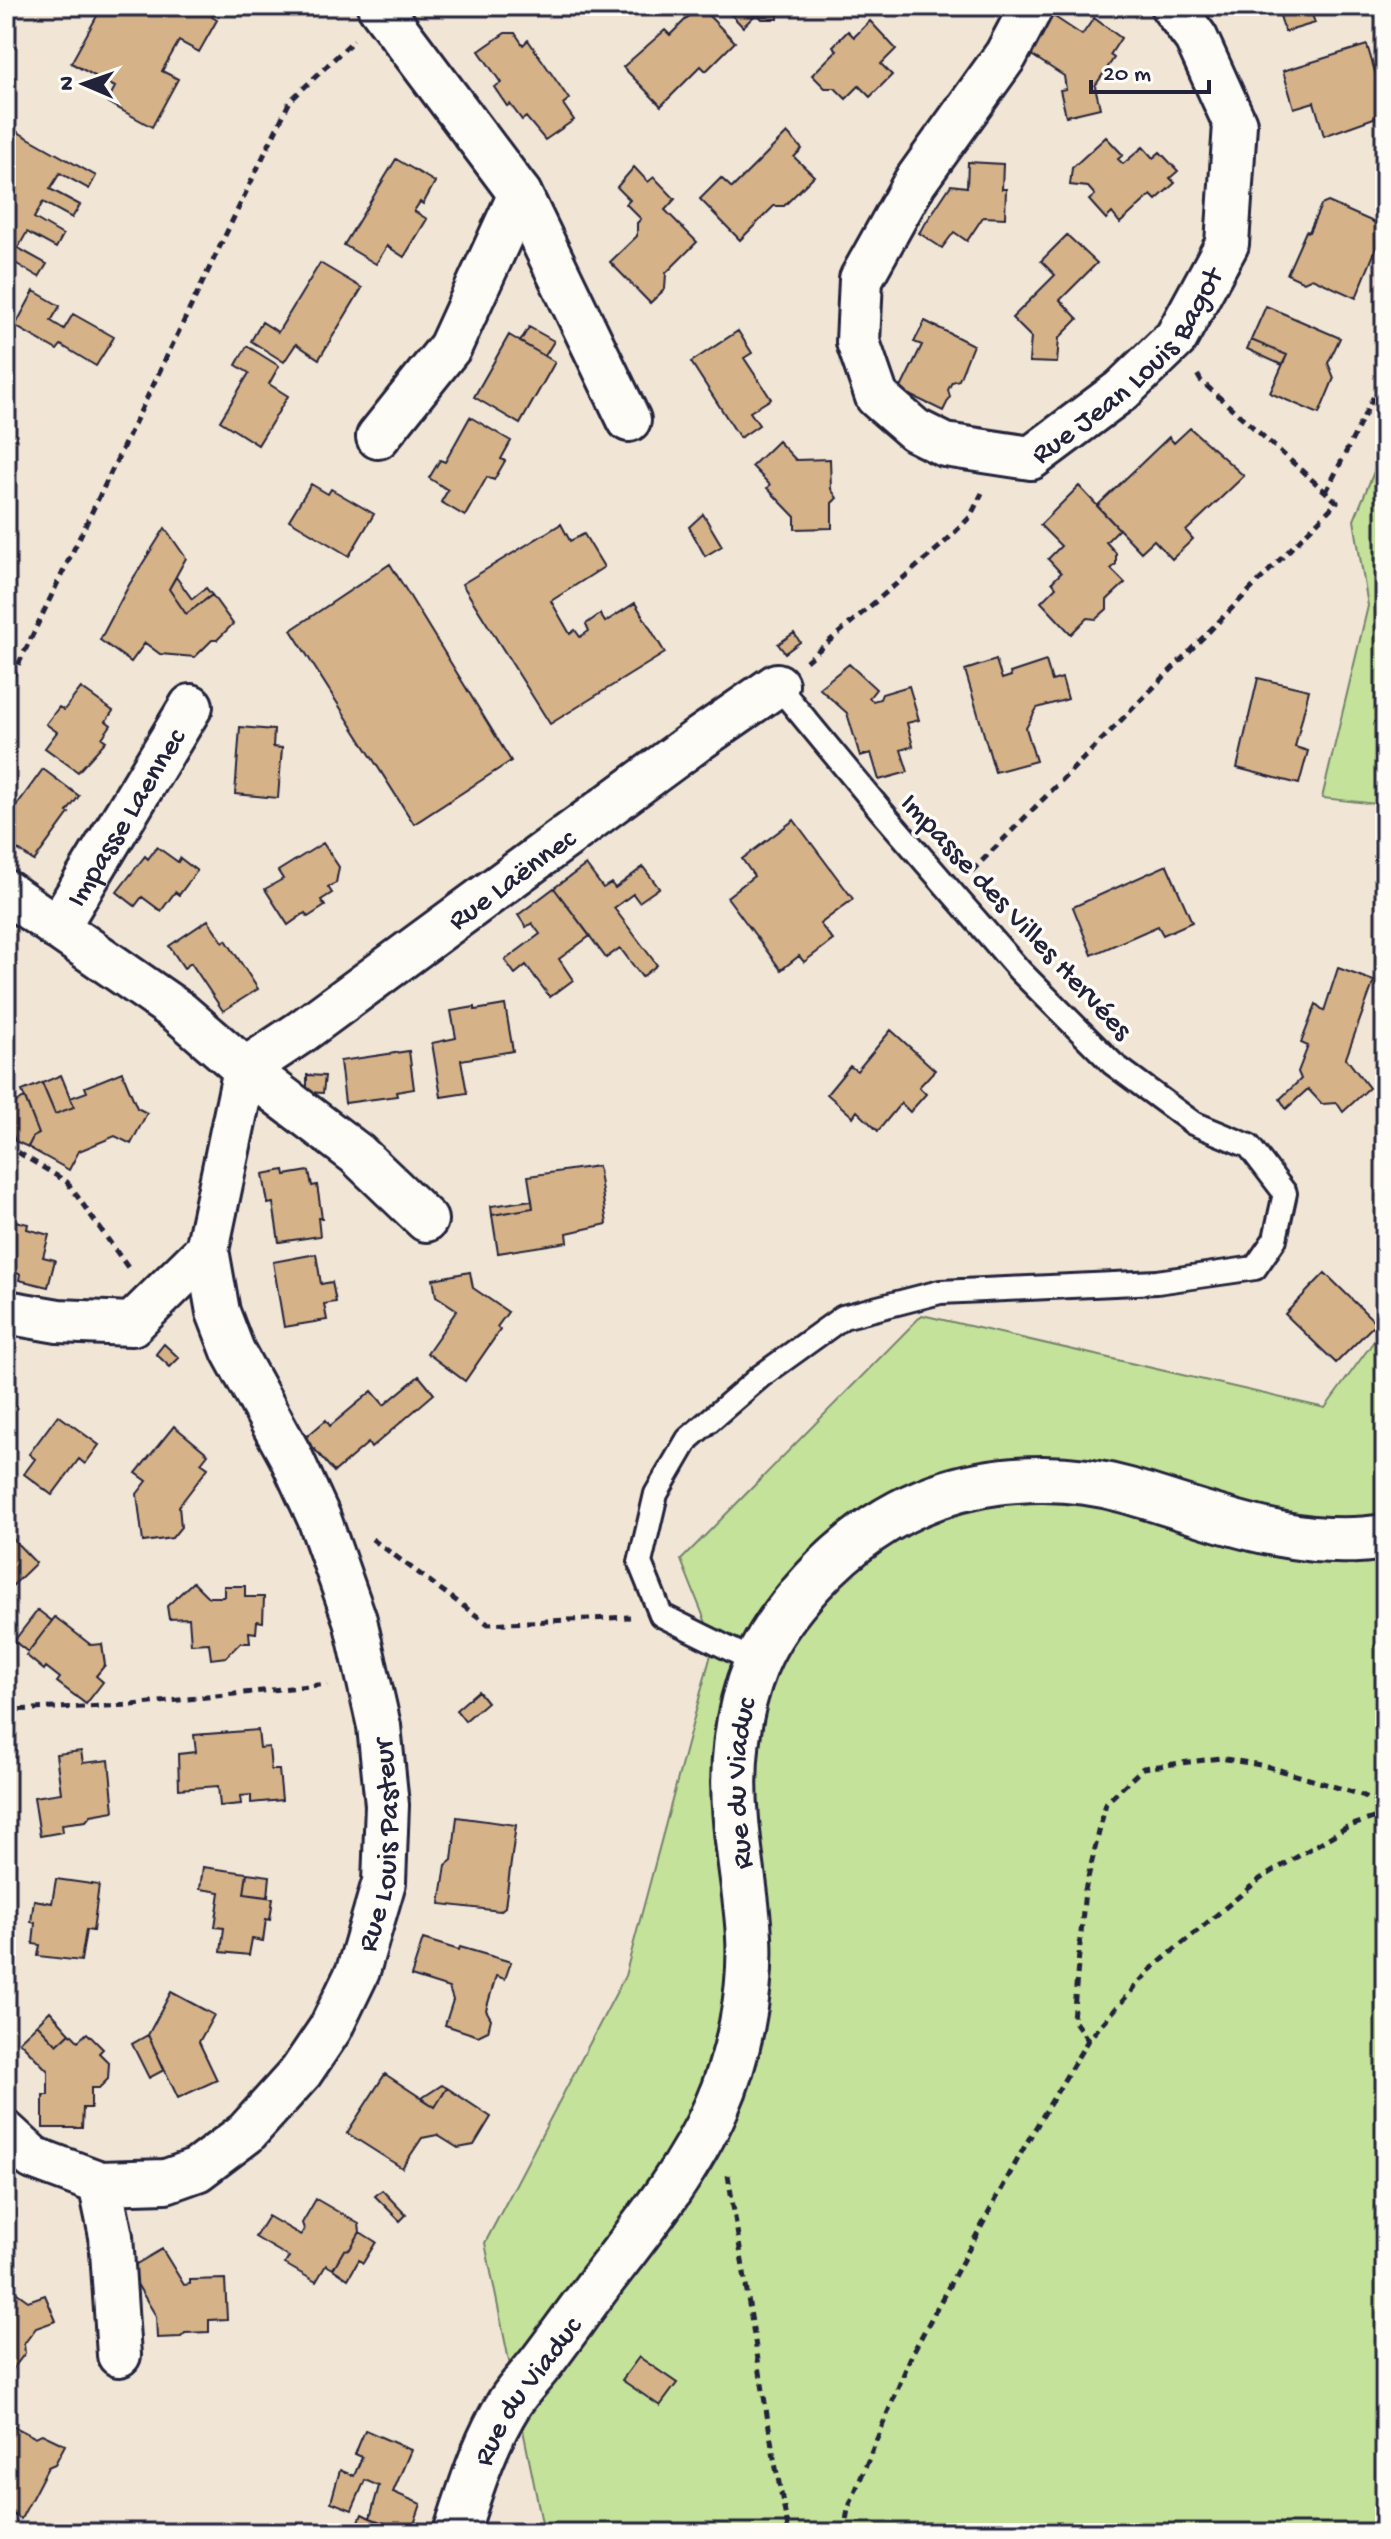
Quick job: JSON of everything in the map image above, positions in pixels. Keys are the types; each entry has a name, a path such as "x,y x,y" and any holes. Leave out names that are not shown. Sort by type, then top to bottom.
{"main road":[{"name":"Rue du Viaduc","path":"456,2533 474,2477 511,2401 654,2212 717,2107 742,2021 747,1986 749,1938 735,1817 734,1777 739,1721 756,1662 802,1593 828,1564 853,1543 898,1514 936,1497 984,1484 1040,1479 1078,1481 1121,1489 1231,1524 1281,1536 1329,1540 1385,1537"}],"street":[{"name":"Rue Jean Louis Bagot","path":"1032,6 1006,55 915,182 861,279 858,342 877,397 915,430 945,445 1031,458 1122,390 1176,338 1227,244 1235,124 1196,38 1172,6"},
{"path":"382,11 520,194 629,420"},
{"path":"378,437 450,347 520,194"},
{"name":"Rue Laënnec","path":"245,1069 313,1024 699,739 777,685"},
{"name":"Impasse Laennec","path":"57,928 191,706"},
{"path":"6,892 179,1012 245,1069 357,1154 426,1220"},
{"name":"Rue Louis Pasteur","path":"6,2133 33,2158 100,2183 166,2181 197,2170 246,2133 301,2072 330,2029 358,1971 384,1882 387,1805 379,1726 355,1620 319,1518 290,1455 233,1351 218,1312 207,1250 245,1069"},
{"path":"6,1312 58,1321 132,1324 207,1250"},
{"path":"100,2183 111,2236 119,2355"}],"lane":[{"name":"Impasse des Villes Hervées","path":"661,1615 640,1563 656,1494 688,1439 761,1376 843,1317 940,1292 1157,1282 1255,1268 1275,1239 1285,1193 1249,1146 1193,1123 1113,1064 1020,971 777,685"},
{"path":"661,1615 756,1662"}],"path":[{"path":"6,690 290,101 382,11"},
{"path":"952,891 1337,502 1201,381 1176,338"},
{"path":"1326,492 1385,374"},
{"path":"777,685 943,544 970,517 1002,454"},
{"path":"6,1145 67,1182 154,1302"},
{"path":"367,1535 488,1624 661,1615"},
{"path":"6,1710 132,1705 368,1679"},
{"path":"1088,2040 1073,2019 1085,1890 1106,1803 1143,1768 1220,1758 1266,1766 1385,1805"},
{"path":"844,2533 848,2509 912,2354 1026,2144 1088,2040 1150,1970 1260,1879 1347,1827 1385,1814"},
{"path":"727,2168 789,2533"}],"green space":[{"path":"1385,445 1385,805 1322,798 1368,606 1354,520"},
{"path":"922,1315 1325,1408 1385,1326 1385,2533 544,2533 485,2243 625,1976 714,1643 681,1560"}],"building":[{"path":"95,6 218,6 212,17 217,20 199,52 179,41 162,71 178,79 152,127 107,102 115,87 71,63 97,16 91,13"},
{"path":"699,6 735,42 706,71 701,66 661,106 623,67 665,30 670,35"},
{"path":"723,6 778,6 778,19 762,19 757,13 743,27"},
{"path":"1277,6 1309,6 1315,23 1285,32"},
{"path":"1044,10 1082,35 1094,18 1121,38 1110,55 1114,58 1095,86 1100,108 1066,116 1060,90 1066,89 1064,76 1022,49"},
{"path":"870,21 896,49 881,64 892,75 870,97 859,86 846,99 835,88 825,88 812,75 837,50 833,46 848,31 854,37"},
{"path":"505,33 515,33 523,45 528,40 569,99 563,104 574,120 545,140 526,117 522,120 510,104 507,106 494,87 501,83 479,51"},
{"path":"1367,45 1385,114 1324,136 1314,102 1294,108 1283,71"},
{"path":"14,130 96,176 89,189 60,173 50,189 80,205 72,218 43,202 34,218 63,235 56,248 27,232 18,248 47,264 39,277 10,260 6,267 6,143"},
{"path":"787,133 802,149 794,157 814,176 784,206 774,206 740,240 700,199 721,178 732,188"},
{"path":"1106,137 1123,155 1118,159 1123,164 1143,147 1153,158 1160,152 1178,171 1170,178 1175,183 1156,200 1151,195 1120,223 1112,213 1106,219 1089,200 1095,195 1088,187 1070,185 1072,168"},
{"path":"396,159 435,182 423,204 420,202 414,211 427,219 404,257 387,246 376,264 344,245"},
{"path":"968,162 1003,164 1005,218 983,217 967,241 954,232 942,248 919,233 951,185 967,187"},
{"path":"634,167 648,182 654,177 675,199 665,210 697,242 666,273 665,289 650,303 610,262 637,236 637,223 641,219 626,204 630,200 617,187"},
{"path":"1328,202 1385,227 1356,298 1312,278 1304,282 1287,274 1306,231 1309,232 1321,205"},
{"path":"1067,235 1097,263 1060,300 1078,319 1059,338 1057,363 1029,362 1031,337 1012,318 1055,275 1041,261"},
{"path":"320,263 362,288 319,359 296,344 284,362 251,341 262,322 278,332"},
{"path":"34,291 60,306 51,321 64,329 73,314 114,337 96,366 61,345 57,350 15,326"},
{"path":"1266,306 1340,338 1328,363 1334,378 1319,414 1270,393 1287,355 1251,340"},
{"path":"925,321 973,345 959,380 952,382 948,390 950,397 943,411 900,390 922,345 914,342"},
{"path":"529,327 554,341 545,356 520,342"},
{"path":"738,331 752,353 744,358 771,399 750,412 759,425 740,438 691,362"},
{"path":"509,335 555,362 520,424 474,397"},
{"path":"1251,340 1287,355 1282,365 1247,349"},
{"path":"247,346 279,366 269,384 288,396 258,445 220,421 249,373 236,365"},
{"path":"470,417 511,441 501,459 505,461 494,480 487,477 465,516 441,502 448,490 429,478 440,460 445,462"},
{"path":"1190,428 1244,476 1186,531 1193,539 1172,559 1154,540 1141,552 1097,506 1169,437 1174,443"},
{"path":"778,441 796,460 830,459 831,489 837,498 832,503 832,528 795,529 795,517 767,488 770,485 752,466"},
{"path":"311,484 328,494 331,489 374,514 349,556 289,520"},
{"path":"1079,486 1119,529 1106,542 1116,553 1116,564 1111,569 1125,583 1107,600 1107,609 1096,619 1087,618 1071,634 1041,602 1056,587 1052,582 1061,573 1048,559 1061,546 1040,525"},
{"path":"703,514 722,546 705,556 689,527"},
{"path":"561,524 570,541 584,534 604,567 551,601 570,634 575,630 580,637 589,631 586,624 600,614 605,622 635,603 665,653 550,724 462,584"},
{"path":"165,528 186,558 169,589 186,614 212,595 233,624 195,657 160,654 145,643 131,662 100,640 129,585"},
{"path":"390,564 511,761 414,824 291,630"},
{"path":"176,577 192,599 206,588 212,595 186,614 169,589"},
{"path":"794,633 800,642 785,653 778,644"},
{"path":"996,660 1002,679 1011,676 1010,673 1046,661 1052,681 1062,678 1068,699 1037,708 1026,728 1036,761 995,772 965,670"},
{"path":"849,664 876,689 869,698 873,701 880,699 882,694 909,686 919,720 907,723 913,746 901,750 908,772 879,780 871,753 860,756 847,713 819,688"},
{"path":"1258,678 1309,690 1295,747 1308,751 1299,784 1237,768"},
{"path":"81,688 113,711 106,721 111,725 102,738 106,741 78,772 45,748 57,732 46,724 59,707 64,710"},
{"path":"240,727 274,730 273,747 282,748 278,798 235,794"},
{"path":"43,769 79,796 34,861 6,841 6,820"},
{"path":"794,820 853,899 820,924 833,940 804,962 799,956 781,970 727,897 754,876 742,859"},
{"path":"323,843 339,867 336,883 328,887 332,893 321,900 325,906 308,917 305,913 288,925 265,889 283,879 278,871"},
{"path":"157,847 178,862 180,858 197,871 179,895 175,892 161,911 142,897 135,906 117,892 145,856 148,859"},
{"path":"586,865 603,888 611,883 615,888 643,867 659,888 639,902 633,894 614,908 657,965 642,977 620,948 606,958 554,888"},
{"path":"1167,865 1192,922 1163,935 1158,926 1092,955 1073,907"},
{"path":"554,888 590,936 559,959 573,980 550,997 526,965 515,974 505,960 540,934 532,923 526,927 518,915"},
{"path":"208,920 223,942 226,940 258,989 223,1011 191,963 184,968 169,946"},
{"path":"1338,968 1374,981 1346,1058 1369,1088 1343,1112 1337,1103 1322,1104 1308,1089 1286,1109 1280,1099 1301,1079 1298,1072 1308,1046 1301,1043 1316,1004 1324,1011"},
{"path":"505,1005 513,1051 461,1060 467,1093 441,1097 432,1043 456,1038 451,1011"},
{"path":"891,1030 935,1070 919,1087 926,1094 910,1112 901,1103 878,1131 857,1111 853,1117 827,1094 850,1066 857,1071"},
{"path":"409,1051 414,1089 396,1092 397,1096 345,1103 340,1061"},
{"path":"122,1072 137,1108 147,1113 131,1144 115,1136 79,1151 69,1170 28,1147 33,1137 39,1134 22,1091 42,1083 55,1114 74,1107 70,1098 87,1092 85,1087"},
{"path":"61,1075 74,1107 55,1114 42,1083"},
{"path":"307,1075 325,1076 323,1093 307,1092"},
{"path":"25,1098 39,1134 33,1137 28,1147 15,1141 6,1117 6,1106"},
{"path":"598,1166 607,1224 567,1233 568,1242 498,1253 492,1215 533,1208 528,1176"},
{"path":"284,1170 285,1175 309,1171 312,1186 317,1185 322,1218 318,1218 320,1236 279,1242 273,1203 268,1204 263,1174"},
{"path":"532,1200 533,1208 492,1215 491,1206"},
{"path":"6,1219 28,1224 27,1229 49,1235 43,1257 55,1260 48,1287 19,1280 20,1274 6,1271"},
{"path":"316,1254 321,1284 332,1282 336,1302 324,1304 327,1320 284,1327 273,1262"},
{"path":"470,1272 473,1288 508,1312 497,1327 500,1330 465,1381 427,1353 457,1310 436,1296 433,1279"},
{"path":"1325,1273 1376,1323 1336,1363 1285,1314"},
{"path":"164,1344 179,1358 170,1367 156,1354"},
{"path":"419,1376 434,1394 371,1448 368,1443 334,1472 305,1438 326,1420 330,1426 372,1391 384,1405"},
{"path":"58,1415 99,1445 85,1464 79,1459 52,1495 24,1474 35,1459 29,1454"},
{"path":"174,1426 208,1454 201,1463 208,1468 179,1506 181,1527 172,1538 143,1542 137,1494 147,1481 136,1473"},
{"path":"6,1532 36,1563 6,1592"},
{"path":"193,1582 208,1597 224,1597 224,1586 245,1586 245,1597 264,1597 263,1622 257,1621 256,1633 249,1632 250,1643 240,1643 226,1657 211,1659 209,1643 191,1644 189,1618 169,1619 167,1606"},
{"path":"38,1610 52,1621 28,1652 14,1641"},
{"path":"55,1617 91,1645 102,1644 105,1665 96,1676 103,1682 86,1704 57,1682 60,1678 26,1655"},
{"path":"478,1691 487,1702 465,1721 456,1710"},
{"path":"258,1730 260,1748 269,1747 271,1770 279,1770 282,1800 251,1803 251,1795 240,1796 241,1804 220,1806 218,1786 179,1789 178,1754 196,1752 194,1735"},
{"path":"81,1751 83,1763 109,1760 114,1811 91,1815 86,1821 62,1824 63,1832 40,1836 34,1797 61,1793 56,1754"},
{"path":"457,1817 516,1825 505,1907 500,1911 440,1904 446,1865 452,1860"},
{"path":"203,1867 247,1873 244,1894 273,1898 263,1941 252,1939 249,1955 221,1952 224,1928 215,1927 220,1892 200,1889"},
{"path":"247,1873 270,1876 268,1897 244,1894"},
{"path":"56,1879 99,1885 93,1931 86,1930 81,1961 38,1956 40,1945 33,1944 35,1923 31,1922 34,1900 52,1903"},
{"path":"423,1939 511,1962 505,1979 496,1976 486,2010 491,2019 488,2031 478,2036 445,2025 453,2000 449,1988 411,1976"},
{"path":"171,1992 214,2015 199,2042 217,2080 178,2098 148,2035"},
{"path":"50,2011 70,2033 57,2045 37,2024"},
{"path":"37,2024 57,2045 70,2033 78,2041 87,2033 103,2049 99,2053 109,2063 108,2079 99,2088 91,2088 91,2108 83,2108 82,2128 43,2128 43,2095 48,2095 48,2071 19,2041"},
{"path":"148,2035 164,2070 149,2078 132,2044"},
{"path":"385,2074 435,2107 447,2088 491,2117 474,2145 458,2148 437,2135 422,2138 402,2168 347,2133"},
{"path":"442,2085 447,2088 435,2107 422,2098"},
{"path":"382,2190 406,2215 400,2221 375,2196"},
{"path":"316,2199 359,2224 360,2232 333,2269 326,2265 316,2282 285,2264 289,2257 255,2237 268,2216 301,2235 304,2229 302,2223"},
{"path":"360,2232 376,2242 363,2263 359,2260 348,2279 333,2269"},
{"path":"162,2249 184,2285 190,2284 190,2280 225,2279 227,2319 209,2320 209,2332 157,2338 156,2316 128,2269"},
{"path":"6,2285 28,2301 45,2295 56,2321 36,2328 24,2344 25,2353 12,2370 6,2365"},
{"path":"639,2357 677,2383 660,2406 622,2380"},
{"path":"13,2426 34,2437 42,2434 65,2445 55,2464 48,2467 21,2519 6,2511 6,2440"},
{"path":"365,2430 411,2450 393,2492 421,2504 411,2533 370,2518 379,2486 365,2480 352,2510 331,2502 340,2470 354,2476 362,2457 355,2454"},
{"path":"362,2514 370,2518 407,2533 354,2533"}]}
